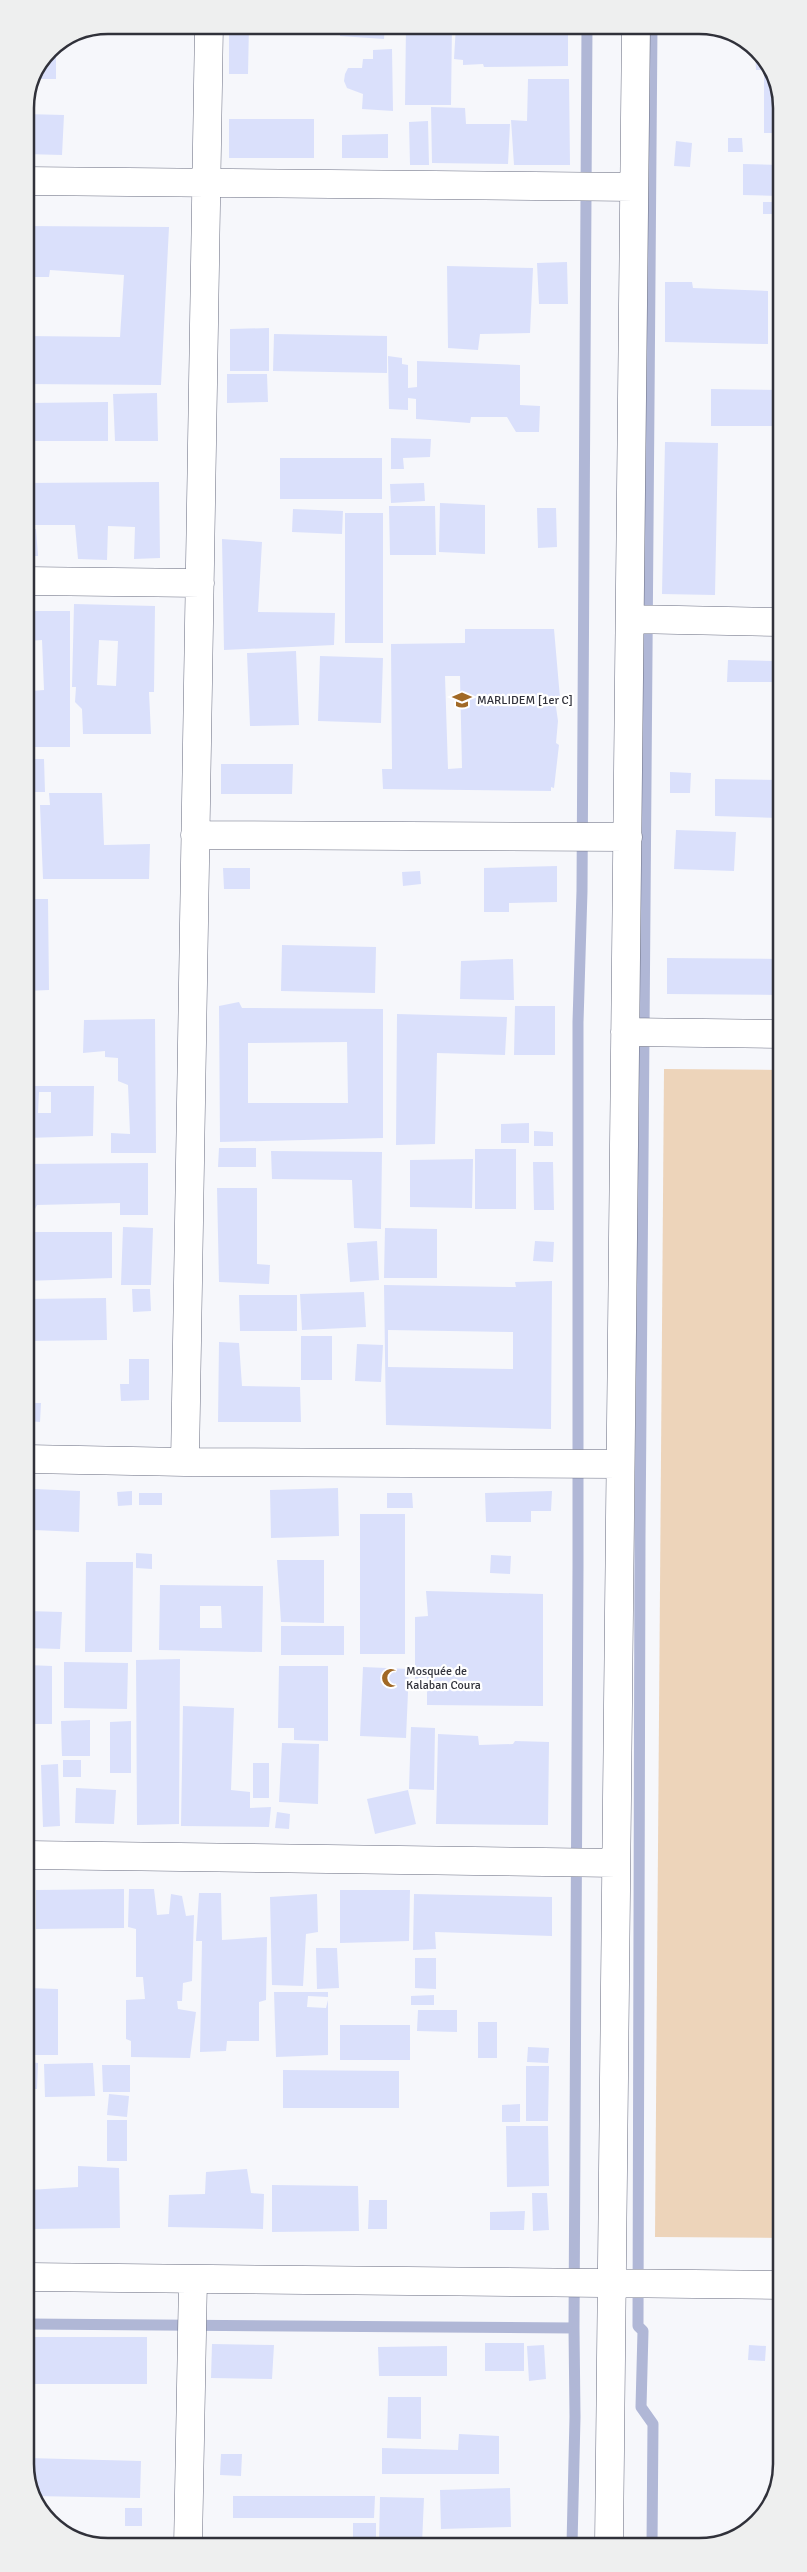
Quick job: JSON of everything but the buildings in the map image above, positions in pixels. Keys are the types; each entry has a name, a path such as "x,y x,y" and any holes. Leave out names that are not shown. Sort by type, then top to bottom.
{"street":[{"path":"185,1462 209,34"},
{"path":"609,2538 636,34"},
{"path":"34,181 634,187"},
{"path":"34,581 200,583"},
{"path":"630,619 773,622"},
{"path":"196,835 628,837"},
{"path":"625,1032 773,1034"},
{"path":"34,1458 185,1462 620,1464"},
{"path":"34,1856 616,1863"},
{"path":"34,2277 773,2286"},
{"path":"188,2538 193,2280"}],"shaded area":[{"path":"664,1069 773,1070 773,2238 655,2237"}],"waterway":[{"path":"574,2328 578,1567 578,1022 582,891 587,34"},
{"path":"652,34 640,1536 638,2326 643,2331 641,2407 653,2424 652,2538"},
{"path":"34,2324 574,2328 575,2417 572,2538"}],"place":[{"name":"MARLIDEM [1er C]","path":"462,700"},
{"name":"Mosquée de Kalaban Coura","path":"391,1678"}]}
